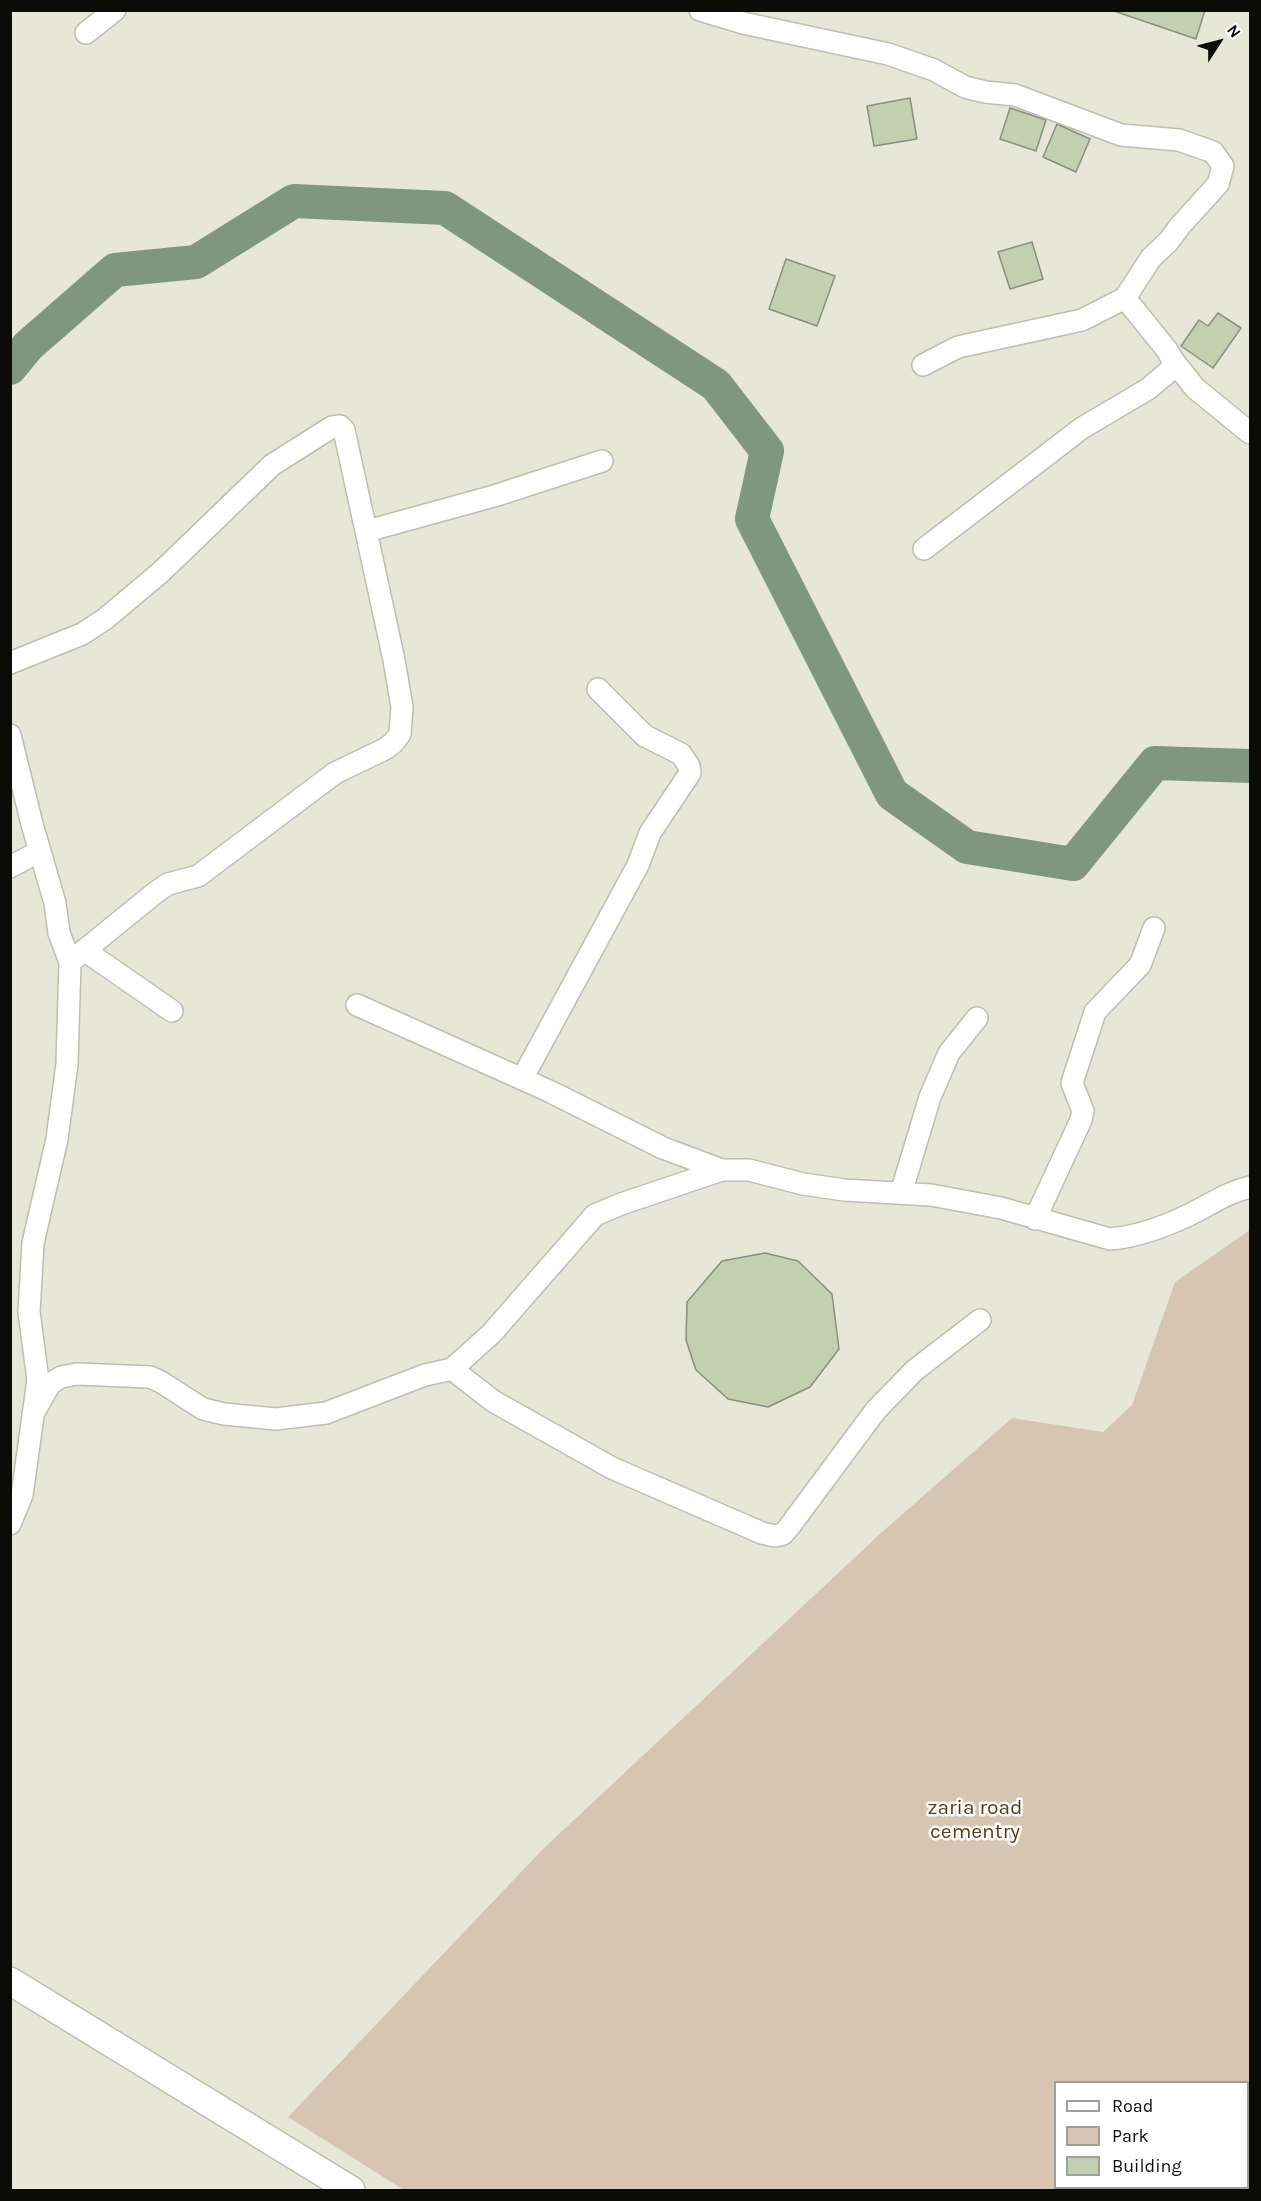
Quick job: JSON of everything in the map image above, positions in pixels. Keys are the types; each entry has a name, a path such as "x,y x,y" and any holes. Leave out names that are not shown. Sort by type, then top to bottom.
{"street":[{"path":"86,33 115,10"},
{"path":"700,10 743,23 888,54 934,70 964,87 1015,95 1121,135 1179,140 1213,152 1223,166 1218,184 1168,242 1151,258 1125,298 1082,320 958,347 923,365"},
{"path":"1125,298 1195,388 1251,433"},
{"path":"924,549 1082,428 1148,389 1165,376 1173,368 1172,358"},
{"path":"10,663 82,634 105,620 161,572 272,465 332,427 340,426 347,436 346,442 381,591 402,707 399,734 385,749 335,773 198,876 168,884 77,956 57,1139 20,1295 29,1312 38,1380 22,1495 10,1524"},
{"path":"367,531 494,496 602,461"},
{"path":"522,1079 638,865 651,833 690,773 689,766 681,754 645,736 598,689"},
{"path":"12,747 55,903 59,933 77,956 172,1011"},
{"path":"10,867 40,851"},
{"path":"1035,1219 1081,1120 1083,1111 1072,1083 1095,1012 1114,995 1140,965 1154,928"},
{"path":"357,1005 522,1079 663,1148 722,1170"},
{"path":"901,1193 930,1097 949,1053 977,1018"},
{"path":"33,1414 50,1384 61,1377 77,1374 150,1377 162,1382 203,1409 224,1414 276,1419 326,1413 425,1375 452,1369 490,1334 596,1215 621,1204 722,1170 749,1170 802,1184 844,1190 932,1194 1001,1208 1110,1239 1128,1238 1191,1214 1234,1191 1251,1187"},
{"path":"452,1369 493,1401 612,1468 762,1533 775,1536 783,1534 797,1519 851,1442 886,1398 915,1370 980,1320"},
{"path":"10,1981 338,2187"}],"green space":[{"name":"zaria road cementry","path":"1250,1230 1250,2190 404,2190 288,2117 543,1849 881,1533 1012,1418 1103,1432 1132,1405 1175,1282"}],"building":[{"path":"1111,10 1205,10 1196,39"},
{"path":"910,98 917,139 874,146 867,106"},
{"path":"1010,108 1046,120 1036,151 1000,139"},
{"path":"1057,124 1090,139 1076,172 1043,157"},
{"path":"1032,242 1043,279 1010,289 998,252"},
{"path":"786,259 835,276 817,326 769,309"},
{"path":"1218,313 1241,328 1213,368 1181,346 1199,320 1208,326"},
{"path":"765,1253 798,1261 832,1294 839,1349 810,1387 768,1407 728,1399 696,1370 686,1340 687,1302 722,1261"}],"waterway":[{"path":"10,368 28,346 115,270 196,262 294,201 445,208 716,385 767,451 752,519 892,794 967,847 1073,864 1155,763 1250,766"}]}
